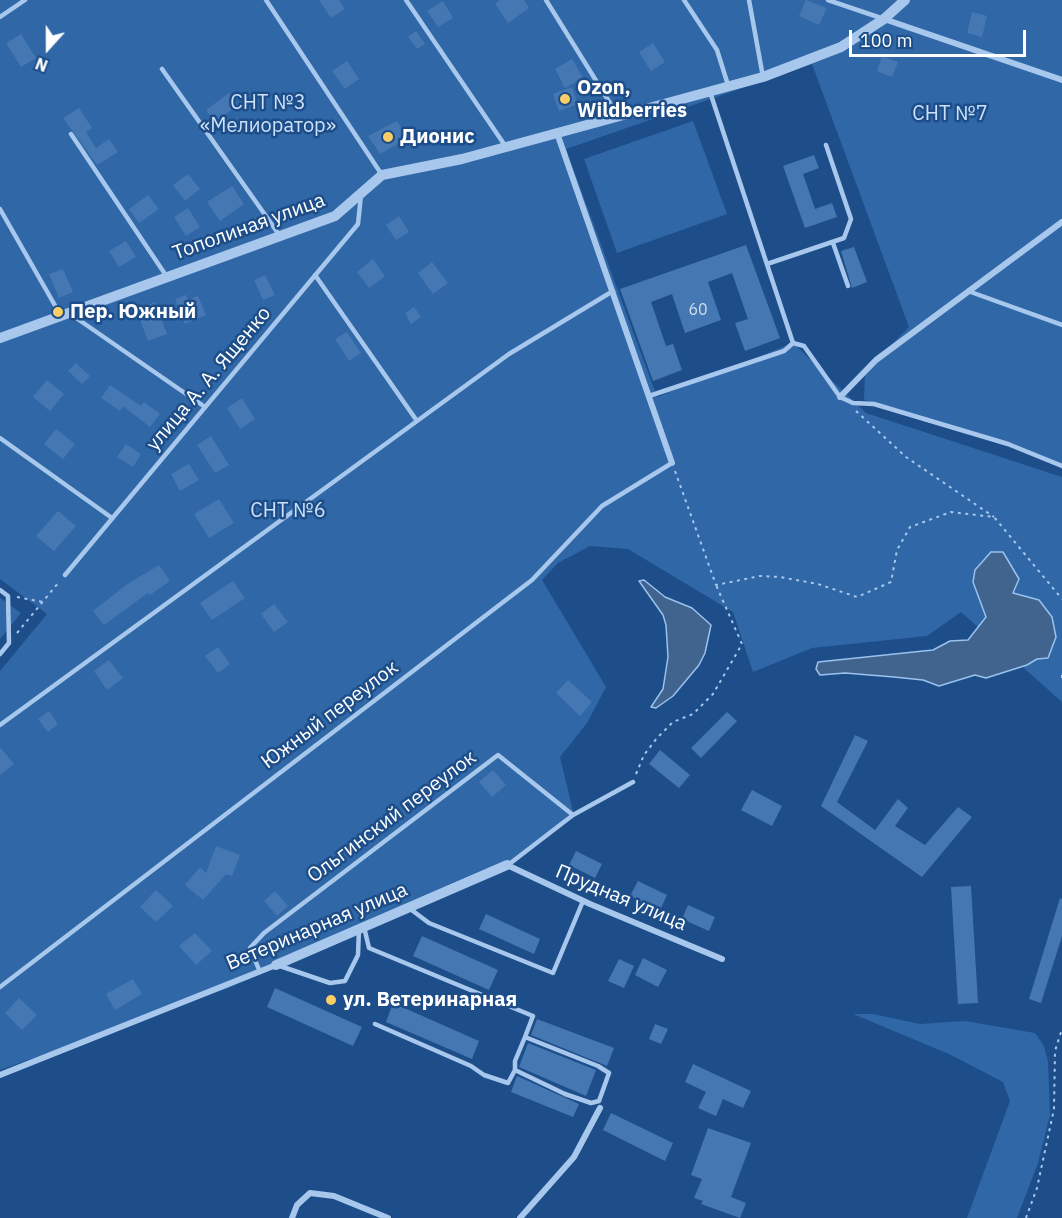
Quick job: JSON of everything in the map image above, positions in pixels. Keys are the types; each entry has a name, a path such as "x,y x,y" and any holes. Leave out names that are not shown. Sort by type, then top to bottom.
{"street":[{"path":"382,175 506,147 763,77 841,47 884,19 905,0"},
{"path":"884,19 1062,80"},
{"path":"557,133 672,462"},
{"name":"Тополиная улица","path":"0,338 335,216 382,175"},
{"path":"840,397 876,360 1062,222"},
{"name":"Прудная улица","path":"507,865 583,901 722,959"},
{"name":"Ветеринарная улица","path":"0,1075 261,972 507,865"},
{"path":"520,1218 574,1157 600,1108"},
{"path":"292,1218 297,1205 310,1193 334,1196 388,1218"}],"lane":[{"path":"0,16 25,0"},
{"path":"266,0 382,175"},
{"path":"406,0 506,147"},
{"path":"546,0 618,116"},
{"path":"684,0 717,50 729,87"},
{"path":"749,0 763,77"},
{"path":"828,0 884,19"},
{"path":"162,69 280,236"},
{"path":"710,92 793,343"},
{"path":"71,134 167,277"},
{"path":"767,264 844,238 851,219 826,145"},
{"name":"улица А. А. Ященко","path":"65,575 358,224 361,195"},
{"path":"0,209 65,314 205,407"},
{"path":"833,243 848,286"},
{"path":"315,275 417,421"},
{"path":"0,725 509,354 613,291"},
{"path":"966,291 1062,325"},
{"path":"650,396 784,351 793,343 802,344 840,397 853,403 874,404 1008,444 1062,465"},
{"path":"0,438 112,518"},
{"name":"Южный переулок","path":"0,987 532,580 602,506 672,462"},
{"path":"0,590 9,596 9,644 0,654"},
{"name":"Ольгинский переулок","path":"261,972 250,948 264,933 498,755 573,815"},
{"name":"Ветеринарная улица","path":"507,865 573,815 633,782"},
{"path":"409,908 429,923 553,973 583,901"},
{"path":"276,965 330,983 345,981 358,955 361,928"},
{"path":"361,928 369,948 533,1016 515,1061 515,1070 508,1083 375,1024"},
{"path":"515,1070 591,1103 599,1101 604,1090 609,1073 598,1066 525,1037"}],"path":[{"path":"840,397 881,431 906,457 994,517 1062,598"},
{"path":"633,782 644,755 657,738 673,722 693,714 713,694 742,644 716,585 672,462"},
{"path":"716,585 760,576 780,577 818,584 857,597 891,582 897,550 910,527 951,512 994,517"},
{"path":"9,644 65,575"},
{"path":"9,596 43,602"},
{"path":"1026,1218 1037,1188 1054,1109 1055,1051 1062,1029"}],"green space":[{"path":"0,0 1062,0 1062,464 864,400 865,371 909,327 812,64 566,149 657,397 793,343 866,413 1062,477 1062,702 961,612 927,636 812,648 753,672 733,612 628,549 590,546 558,563 542,580 606,687 587,723 560,757 573,811 508,868 226,989 0,1070 0,671 47,614 0,579"},
{"path":"693,121 727,214 617,253 584,159"},
{"path":"0,598 21,613 0,639"},
{"path":"853,1014 873,1014 920,1024 965,1021 1035,1033 1044,1046 1048,1062 1050,1115 1038,1163 1017,1218 967,1218 1010,1101 1003,1082 949,1054"}],"shaded area":[{"path":"991,552 1003,552 1019,579 1013,593 1039,600 1052,617 1056,637 1048,658 1037,659 1027,665 986,678 975,675 939,686 923,680 894,677 845,673 820,675 816,669 818,662 933,650 950,641 968,640 986,617 973,582 975,570"},
{"path":"644,580 665,597 692,608 711,625 705,653 699,665 673,696 656,708 651,707 663,689 668,657 666,625 663,615 639,581"}],"building":[{"path":"319,0 339,0 345,9 331,18"},
{"path":"500,0 524,0 529,8 508,23 495,4"},
{"path":"806,0 827,8 819,25 799,16"},
{"path":"443,1 453,18 438,27 427,11"},
{"path":"972,12 987,16 982,37 967,33"},
{"path":"416,31 425,44 417,49 408,37"},
{"path":"21,34 36,58 21,67 6,43"},
{"path":"653,43 665,62 651,71 639,52"},
{"path":"882,56 898,62 892,77 877,71"},
{"path":"572,59 583,78 565,88 555,69"},
{"path":"347,61 359,79 345,89 332,71"},
{"name":"Ozon, Wildberries","path":"572,87 578,104 559,111 553,94"},
{"path":"229,93 238,105 215,122 206,110"},
{"path":"79,108 92,128 86,132 96,148 109,139 118,152 97,165 63,118"},
{"name":"Дионис","path":"397,121 408,138 380,154 368,136"},
{"path":"814,155 819,168 803,174 815,209 832,203 837,217 805,228 783,166"},
{"path":"188,174 200,189 185,201 173,185"},
{"path":"232,186 244,204 220,221 207,202"},
{"path":"148,195 159,209 139,223 129,209"},
{"path":"188,208 200,227 186,236 174,217"},
{"path":"399,216 409,232 396,240 386,225"},
{"path":"126,241 136,257 119,267 109,251"},
{"path":"746,245 780,338 745,351 735,323 748,319 732,273 708,282 721,320 685,333 672,294 651,302 666,346 673,344 682,370 653,381 620,289"},
{"path":"854,247 867,282 852,288 841,251"},
{"path":"373,259 385,276 369,288 357,272"},
{"path":"432,262 448,283 433,294 418,273"},
{"path":"63,269 73,292 59,298 49,274"},
{"path":"265,275 275,295 263,300 254,280"},
{"path":"186,295 188,300 198,296 206,315 185,324 175,299"},
{"path":"155,302 167,334 148,341 136,309"},
{"path":"414,307 421,317 411,324 405,313"},
{"path":"347,332 361,353 349,361 335,339"},
{"path":"76,363 90,376 82,384 68,371"},
{"path":"47,380 64,394 50,411 33,397"},
{"path":"110,385 141,406 144,402 160,414 150,427 123,406 120,411 101,398"},
{"path":"242,398 255,419 240,429 227,408"},
{"path":"56,429 75,444 63,459 44,444"},
{"path":"211,436 229,465 215,473 197,445"},
{"path":"126,444 141,454 133,467 117,457"},
{"path":"189,464 199,480 180,491 171,474"},
{"path":"219,499 234,523 209,538 194,514"},
{"path":"58,511 76,526 54,551 36,536"},
{"path":"159,565 170,581 150,595 148,593 104,625 93,611 126,585"},
{"path":"233,581 245,598 212,620 200,603"},
{"path":"274,604 288,622 274,632 261,614"},
{"path":"218,647 230,664 218,673 205,656"},
{"path":"109,660 123,678 107,690 94,671"},
{"path":"568,680 592,702 580,716 556,693"},
{"path":"49,711 58,724 48,732 38,719"},
{"path":"727,712 737,721 701,758 691,748"},
{"path":"855,735 868,741 837,802 875,830 898,799 908,808 895,826 925,845 958,807 972,817 922,877 821,806"},
{"path":"0,747 14,764 0,775"},
{"path":"660,750 690,775 679,788 649,764"},
{"path":"493,770 506,785 492,797 479,782"},
{"path":"752,790 782,806 772,826 741,810"},
{"path":"216,846 240,855 232,876 226,874 203,900 185,885 200,867 206,873"},
{"path":"576,851 602,864 595,878 569,865"},
{"path":"638,881 667,895 660,910 630,896"},
{"path":"971,886 978,1003 958,1004 951,887"},
{"path":"156,890 173,906 156,922 140,907"},
{"path":"275,891 288,906 277,916 264,901"},
{"path":"1060,898 1062,899 1062,936 1041,1003 1029,999"},
{"path":"688,905 715,917 709,931 682,919"},
{"path":"486,914 540,939 534,954 479,929"},
{"path":"195,933 212,951 196,965 179,946"},
{"path":"422,936 498,970 489,990 413,956"},
{"path":"643,958 667,970 658,987 635,975"},
{"path":"619,959 634,966 624,988 608,981"},
{"path":"133,979 142,994 115,1010 106,994"},
{"path":"275,988 362,1027 353,1046 267,1007"},
{"path":"19,998 37,1015 22,1030 5,1013"},
{"path":"393,1003 479,1041 472,1059 386,1022"},
{"path":"537,1019 614,1048 607,1066 531,1035"},
{"path":"655,1024 668,1029 661,1044 649,1039"},
{"path":"528,1043 596,1070 586,1096 519,1067"},
{"path":"693,1064 751,1091 743,1108 723,1099 716,1116 698,1108 706,1092 685,1082"},
{"path":"517,1076 579,1104 573,1117 511,1092"},
{"path":"611,1113 673,1143 665,1161 603,1130"},
{"path":"708,1128 751,1143 731,1197 746,1203 740,1218 701,1204 703,1201 694,1198 702,1179 691,1175"}],"place":[{"name":"Ozon, Wildberries","path":"565,99"},
{"name":"Дионис","path":"388,137"},
{"name":"Пер. Южный","path":"58,312"},
{"name":"ул. Ветеринарная","path":"331,1000"}],"park label":[{"name":"СНТ №3 «Мелиоратор»","path":"268,114"},
{"name":"СНТ №7","path":"950,114"},
{"name":"СНТ №6","path":"288,511"}]}
